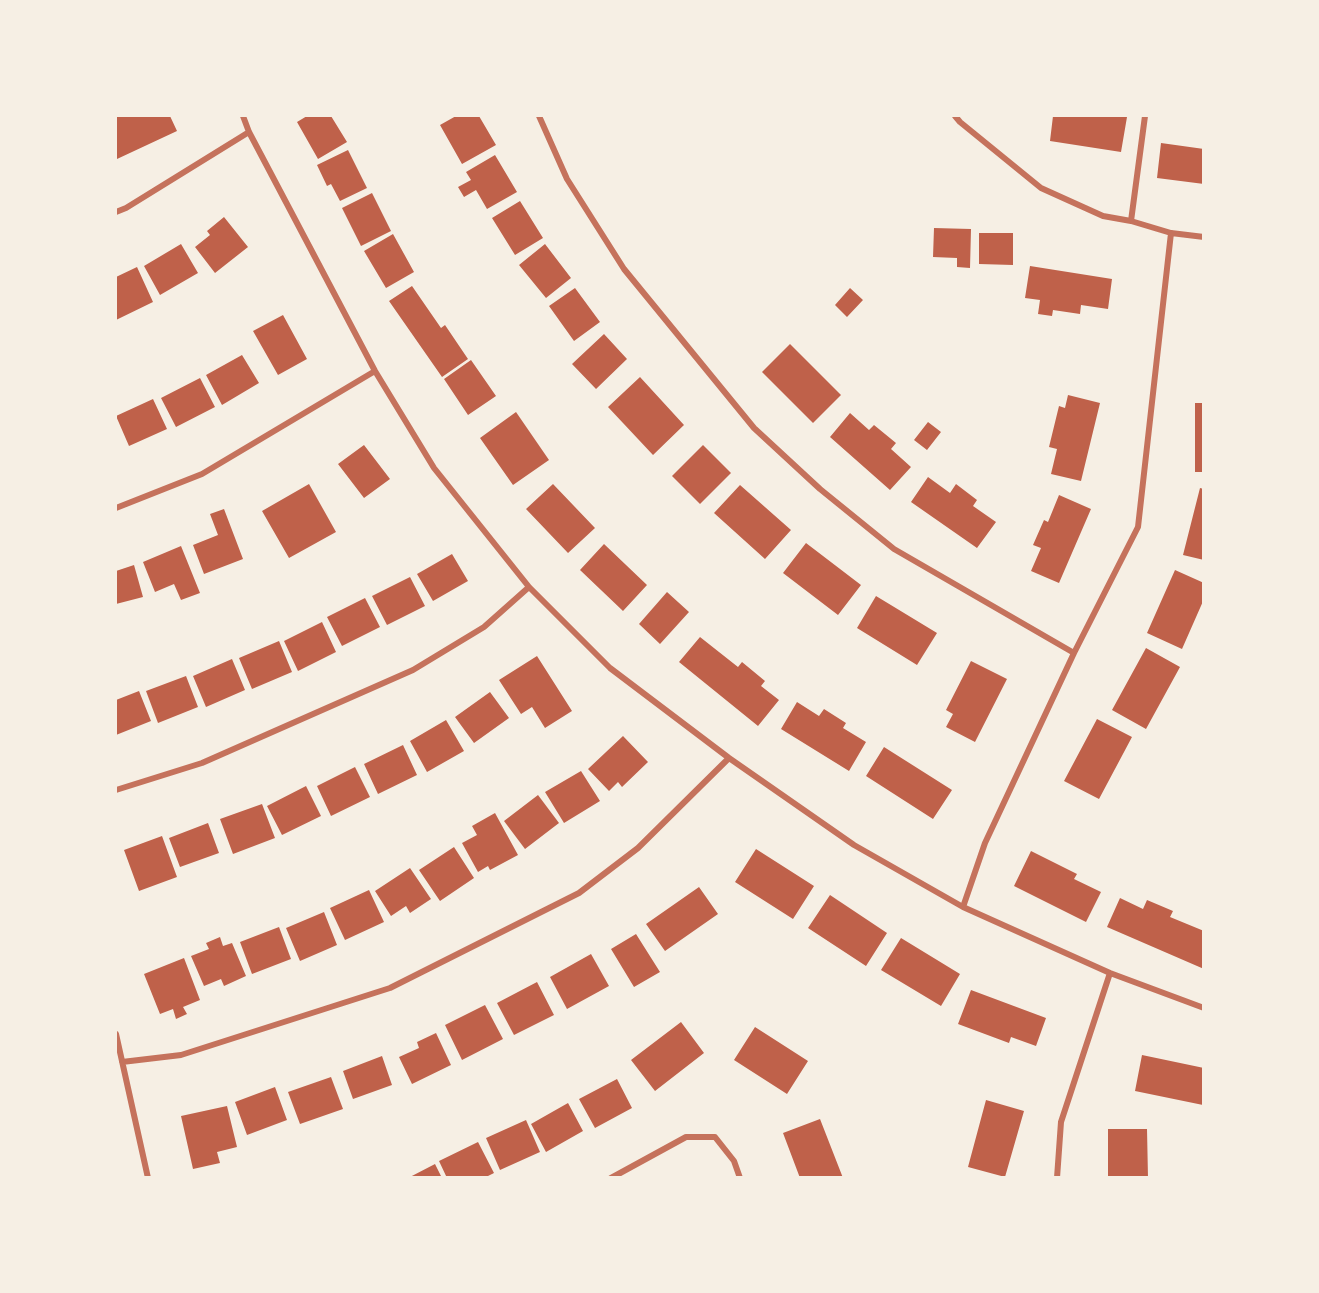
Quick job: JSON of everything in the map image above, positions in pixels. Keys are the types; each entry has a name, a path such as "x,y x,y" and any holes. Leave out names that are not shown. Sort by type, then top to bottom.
{"street":[{"path":"243,116 249,132 375,371 434,468 529,587 610,668 729,758 854,845 963,907 1110,973 1203,1008"},
{"path":"538,116 567,179 624,269 754,428 820,489 894,549 1074,653"},
{"path":"955,116 1041,188 1103,216 1131,221 1171,233 1203,237"},
{"path":"1131,221 1145,116"},
{"path":"116,212 249,132"},
{"path":"963,907 985,843 1074,653 1138,527 1171,233"},
{"path":"116,508 202,474 375,371"},
{"path":"116,790 202,763 413,670 484,627 529,587"},
{"path":"122,1062 181,1054 390,988 432,967 579,893 639,848 729,758"},
{"path":"1057,1178 1061,1122 1110,973"},
{"path":"116,1034 148,1178"},
{"path":"611,1178 686,1137 715,1137 734,1161 740,1178"}],"building":[{"path":"116,116 170,116 177,131 117,159"},
{"path":"307,116 331,116 347,142 318,159 297,122"},
{"path":"456,116 479,116 496,145 462,164 440,125"},
{"path":"1053,116 1127,117 1121,152 1050,141"},
{"path":"1161,143 1204,149 1204,184 1157,178"},
{"path":"348,150 367,188 340,201 331,184 327,186 317,165"},
{"path":"495,155 517,192 487,209 476,190 464,197 458,187 471,180 466,172"},
{"path":"372,193 391,231 361,246 342,208"},
{"path":"520,201 543,238 515,255 492,218"},
{"path":"224,217 248,247 215,273 195,247 210,235 207,231"},
{"path":"934,228 971,229 970,268 957,267 957,258 933,257"},
{"path":"979,233 1013,233 1013,265 979,264"},
{"path":"393,234 414,272 386,288 364,251"},
{"path":"181,244 198,273 160,295 144,266"},
{"path":"545,244 571,278 546,298 519,265"},
{"path":"1030,266 1112,279 1108,309 1081,305 1080,314 1053,310 1052,316 1038,314 1040,300 1025,298"},
{"path":"137,267 153,302 116,320 116,277"},
{"path":"412,286 441,328 445,325 468,359 442,377 389,301"},
{"path":"575,288 600,322 574,341 549,306"},
{"path":"850,288 863,300 847,317 835,305"},
{"path":"283,315 307,359 278,375 253,331"},
{"path":"604,334 627,359 596,389 572,364"},
{"path":"790,344 841,395 813,423 762,372"},
{"path":"242,355 259,383 222,405 206,375"},
{"path":"471,360 496,396 468,415 444,379"},
{"path":"640,377 684,425 653,455 608,407"},
{"path":"200,378 215,407 176,427 161,398"},
{"path":"1068,395 1100,403 1081,481 1051,474 1057,449 1049,447 1059,406 1065,408"},
{"path":"153,399 167,429 129,446 116,416"},
{"path":"1195,403 1204,403 1204,472 1195,472"},
{"path":"516,412 549,460 513,485 480,438"},
{"path":"850,413 869,430 874,425 896,443 891,449 911,467 890,490 830,437"},
{"path":"928,422 941,432 927,450 914,440"},
{"path":"364,445 390,479 364,498 338,464"},
{"path":"703,445 731,473 700,504 672,476"},
{"path":"928,477 950,493 956,484 977,500 973,506 996,522 977,548 911,502"},
{"path":"309,484 336,532 289,558 262,511"},
{"path":"553,484 595,528 568,553 526,509"},
{"path":"740,485 791,530 765,559 714,513"},
{"path":"1200,488 1204,489 1204,560 1183,555"},
{"path":"1059,495 1091,509 1059,583 1031,571 1041,548 1033,545 1044,520 1048,522"},
{"path":"224,509 243,559 204,574 193,545 218,535 210,514"},
{"path":"806,543 861,585 838,615 783,573"},
{"path":"604,544 647,585 623,611 580,570"},
{"path":"181,546 200,593 181,600 174,584 155,592 143,562"},
{"path":"452,554 468,581 433,601 417,574"},
{"path":"134,565 143,597 116,604 116,571"},
{"path":"1175,570 1204,583 1204,599 1182,649 1147,633"},
{"path":"410,577 425,606 387,625 372,596"},
{"path":"667,592 689,612 660,644 639,624"},
{"path":"876,596 937,633 917,665 857,628"},
{"path":"365,598 380,627 342,646 327,617"},
{"path":"322,622 336,652 298,671 284,641"},
{"path":"700,637 738,667 742,662 765,681 761,686 779,700 758,726 679,662"},
{"path":"279,641 292,672 252,689 239,658"},
{"path":"1146,648 1180,667 1146,729 1112,710"},
{"path":"537,656 572,711 545,728 532,707 521,714 499,680"},
{"path":"232,659 245,690 206,707 193,676"},
{"path":"971,661 1007,679 975,742 946,727 953,714 946,710"},
{"path":"186,676 198,707 158,723 146,691"},
{"path":"139,691 151,721 116,735 116,700"},
{"path":"490,692 509,718 474,743 455,717"},
{"path":"797,702 819,716 824,709 846,723 843,728 866,742 849,771 781,729"},
{"path":"1097,719 1132,737 1099,799 1064,781"},
{"path":"446,720 464,751 427,772 410,741"},
{"path":"623,736 648,762 622,787 618,782 609,791 588,769"},
{"path":"403,745 417,775 378,794 364,764"},
{"path":"884,747 952,790 933,819 866,776"},
{"path":"355,767 370,797 331,816 317,786"},
{"path":"581,771 600,801 564,823 545,792"},
{"path":"306,786 321,816 282,835 267,806"},
{"path":"538,795 559,823 525,849 504,821"},
{"path":"262,804 275,838 233,854 220,819"},
{"path":"495,813 518,855 490,870 488,866 478,872 462,843 477,835 472,826"},
{"path":"208,823 219,853 180,867 169,838"},
{"path":"162,836 177,877 139,891 124,850"},
{"path":"454,847 474,878 440,901 419,870"},
{"path":"756,849 814,886 793,919 735,882"},
{"path":"1031,851 1077,874 1074,879 1101,892 1086,922 1014,886"},
{"path":"410,868 431,899 410,913 406,906 391,916 375,891"},
{"path":"699,887 718,914 665,951 646,924"},
{"path":"369,890 384,922 345,940 330,908"},
{"path":"830,895 887,933 866,966 808,928"},
{"path":"1120,898 1143,909 1147,900 1173,911 1170,917 1204,931 1204,969 1107,927"},
{"path":"324,912 337,945 300,961 286,928"},
{"path":"279,927 291,959 252,974 240,942"},
{"path":"636,934 660,972 634,987 611,949"},
{"path":"220,937 223,946 232,943 246,976 224,986 221,979 204,986 191,956 209,949 206,943"},
{"path":"901,938 960,974 941,1006 881,970"},
{"path":"591,954 609,986 567,1009 550,977"},
{"path":"184,958 200,1000 183,1007 187,1014 176,1019 173,1009 160,1014 144,974"},
{"path":"537,982 554,1015 514,1035 497,1003"},
{"path":"971,990 1046,1018 1036,1046 1011,1037 1009,1043 958,1024"},
{"path":"485,1005 503,1039 462,1060 445,1025"},
{"path":"681,1022 704,1053 655,1091 631,1060"},
{"path":"755,1027 808,1061 787,1094 734,1060"},
{"path":"436,1033 451,1065 412,1084 399,1057 419,1048 417,1042"},
{"path":"1142,1055 1204,1068 1203,1105 1135,1091"},
{"path":"382,1056 392,1085 353,1099 343,1071"},
{"path":"331,1077 343,1109 300,1124 288,1092"},
{"path":"617,1079 632,1108 595,1128 579,1099"},
{"path":"275,1087 287,1120 247,1135 235,1102"},
{"path":"986,1100 1024,1111 1005,1177 968,1167"},
{"path":"568,1103 583,1131 546,1152 531,1124"},
{"path":"227,1106 237,1147 217,1152 220,1163 193,1169 181,1116"},
{"path":"820,1119 843,1178 800,1178 783,1133"},
{"path":"526,1120 540,1152 500,1170 486,1138"},
{"path":"1108,1129 1147,1129 1148,1178 1108,1178"},
{"path":"478,1142 494,1173 484,1178 447,1178 439,1161"},
{"path":"435,1164 442,1178 408,1178"}]}
